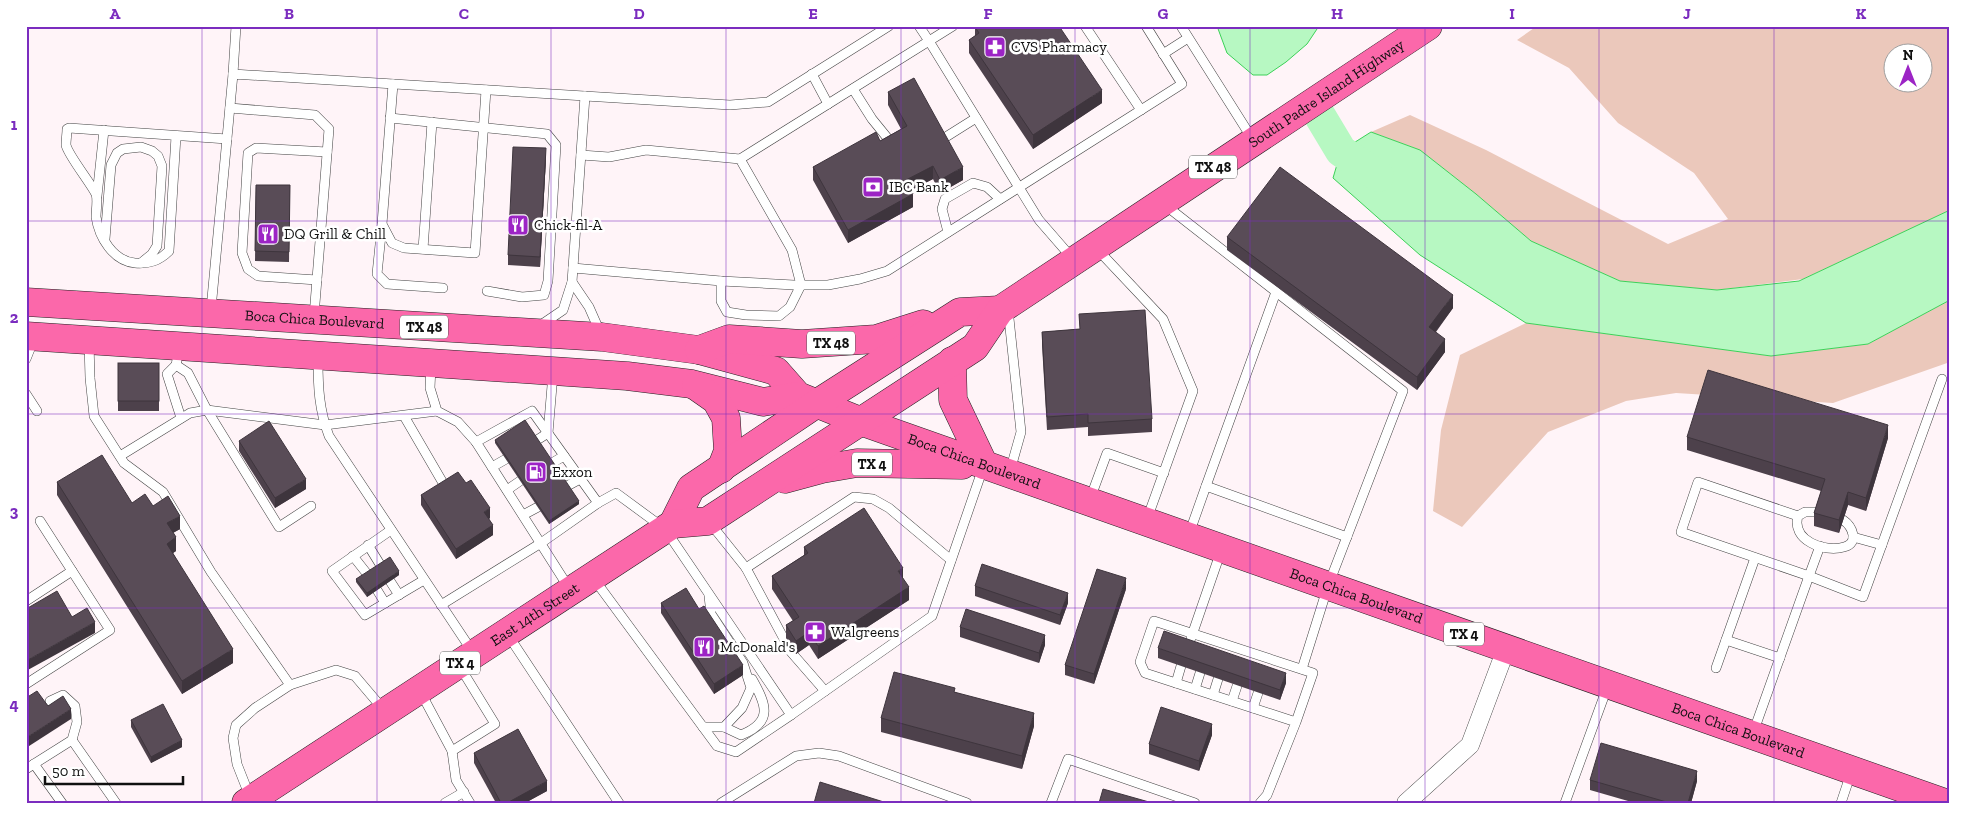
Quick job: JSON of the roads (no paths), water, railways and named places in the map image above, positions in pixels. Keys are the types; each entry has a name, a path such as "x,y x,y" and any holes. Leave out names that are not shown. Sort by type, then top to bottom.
{"main road":[{"name":"South Padre Island Highway","path":"860,421 975,347 1004,307 1428,26"},
{"name":"Boca Chica Boulevard","path":"26,302 602,337 699,350 776,371 807,400 860,421 1945,803"},
{"name":"TX 48","path":"699,350 729,339 802,344 876,339 960,312 1004,307"},
{"path":"669,526 691,488 720,469 807,400 960,312"},
{"path":"29,344 89,340 177,356 318,356 627,376 692,384 763,402 807,400"},
{"path":"952,361 953,400 984,465"},
{"path":"692,384 716,400 726,418 728,451 720,469"},
{"name":"East 14th Street","path":"250,802 669,526 708,521 860,421"},
{"name":"TX 4","path":"763,484 822,469 857,463 984,465"}],"street":[{"path":"1406,803 1470,745 1506,649"}],"lane":[{"path":"210,314 236,26"},
{"path":"233,74 730,105 768,102 889,26"},
{"path":"919,26 1039,220 1084,253 1164,319 1193,392 1146,522"},
{"path":"581,155 609,157 646,150 740,159 953,26"},
{"path":"1086,26 1141,110"},
{"path":"573,268 721,281 828,286 888,272 1182,84 1146,26"},
{"path":"1181,26 1253,141"},
{"path":"1163,54 1188,38"},
{"path":"812,74 828,104"},
{"path":"393,84 377,274 387,284 443,288"},
{"path":"853,89 872,119 894,146"},
{"path":"382,224 392,243 404,248 475,253 486,90"},
{"path":"528,334 563,310 572,282 585,96"},
{"path":"230,108 315,115 329,129 314,321"},
{"path":"390,118 547,134 556,145 548,281 544,295 522,297 487,291"},
{"path":"941,140 976,118"},
{"path":"423,249 432,122"},
{"path":"97,196 66,146 67,129 227,139"},
{"path":"104,130 97,196 96,218 98,228 112,253 130,262 141,263 152,262 162,258 169,250 176,136"},
{"path":"105,240 113,158 123,148 141,147 152,151 158,156 162,166 157,246 152,254 141,263"},
{"path":"317,280 258,276 248,269 242,253 248,153 256,148 327,152"},
{"path":"721,281 721,301 727,312 746,315 779,316 790,307 801,285 792,250 740,159"},
{"path":"948,232 942,209 945,199 973,183 987,187 1000,199"},
{"path":"1161,202 1403,391 1328,586 1302,669"},
{"path":"572,282 589,307 602,337"},
{"path":"1188,537 1276,292"},
{"path":"1004,307 1021,432 1009,474"},
{"path":"89,340 94,416 124,463 163,492 211,572 290,685"},
{"path":"177,356 207,410 279,527 311,506"},
{"path":"177,356 168,374 182,418"},
{"path":"318,356 321,414 329,436 441,605 494,724 452,751"},
{"path":"431,364 430,388 437,411"},
{"path":"548,433 553,371"},
{"path":"1798,516 1698,482 1681,532 1809,576 1863,597 1942,379"},
{"path":"26,394 37,411"},
{"path":"120,456 190,413 207,410 324,425 437,411 458,422 476,442 541,543 581,584 717,746 736,752 932,616 984,465"},
{"path":"476,442 532,411 598,503"},
{"path":"404,416 443,483"},
{"path":"536,440 548,433"},
{"path":"1089,502 1107,453 1164,473"},
{"path":"552,463 564,456"},
{"path":"492,467 506,459"},
{"path":"567,486 580,479"},
{"path":"507,490 520,481"},
{"path":"1206,486 1347,537"},
{"path":"441,605 541,543 598,503 616,493 669,526 709,594 791,714"},
{"path":"746,568 854,496 873,499 889,508 952,560"},
{"path":"523,515 538,508"},
{"path":"1819,512 1805,512 1798,516 1796,524 1800,534 1809,542 1820,546 1844,548 1850,545 1853,537 1851,526 1843,520"},
{"path":"26,684 110,630 40,521"},
{"path":"708,521 746,568 790,652 825,691"},
{"path":"391,530 332,571 365,615 424,580"},
{"path":"1853,537 1882,545"},
{"path":"368,545 381,566"},
{"path":"1752,735 1820,546"},
{"path":"1187,649 1222,548"},
{"path":"353,556 368,575"},
{"path":"1716,668 1755,558"},
{"path":"26,601 72,571"},
{"path":"390,581 399,595"},
{"path":"377,590 385,603"},
{"path":"703,727 724,727 741,735 759,724 766,710 762,697 743,663 712,614 709,594"},
{"path":"1260,803 1267,795 1296,722 1313,673 1302,669 1267,663 1210,644 1192,634 1154,621 1140,662 1145,673 1296,722"},
{"path":"507,632 619,803"},
{"path":"1726,640 1780,658"},
{"path":"724,727 734,718 748,698 751,688 743,663"},
{"path":"1176,683 1181,666"},
{"path":"250,802 237,764 233,738 236,725 255,708 290,685 336,670 355,676 385,712"},
{"path":"1195,689 1200,673"},
{"path":"1213,695 1218,679"},
{"path":"1565,803 1608,685"},
{"path":"1232,701 1237,686"},
{"path":"419,690 452,751 456,780 470,803"},
{"path":"1253,708 1258,693"},
{"path":"50,702 63,695 75,706 77,722 72,740 30,767 62,803"},
{"path":"72,740 116,803"},
{"path":"721,803 796,756 818,753 839,756 968,803"},
{"path":"1051,803 1068,759 1195,803"},
{"path":"1841,803 1852,770"},
{"path":"445,803 464,792"}],"waterway":[{"path":"1320,116 1341,151 1378,176"}],"place":[{"name":"CVS Pharmacy","path":"995,47"},
{"name":"IBC Bank","path":"873,187"},
{"name":"Chick-fil-A","path":"518,225"},
{"name":"DQ Grill & Chill","path":"268,234"},
{"name":"Exxon","path":"536,472"},
{"name":"Walgreens","path":"815,632"},
{"name":"McDonald's","path":"704,647"}]}
